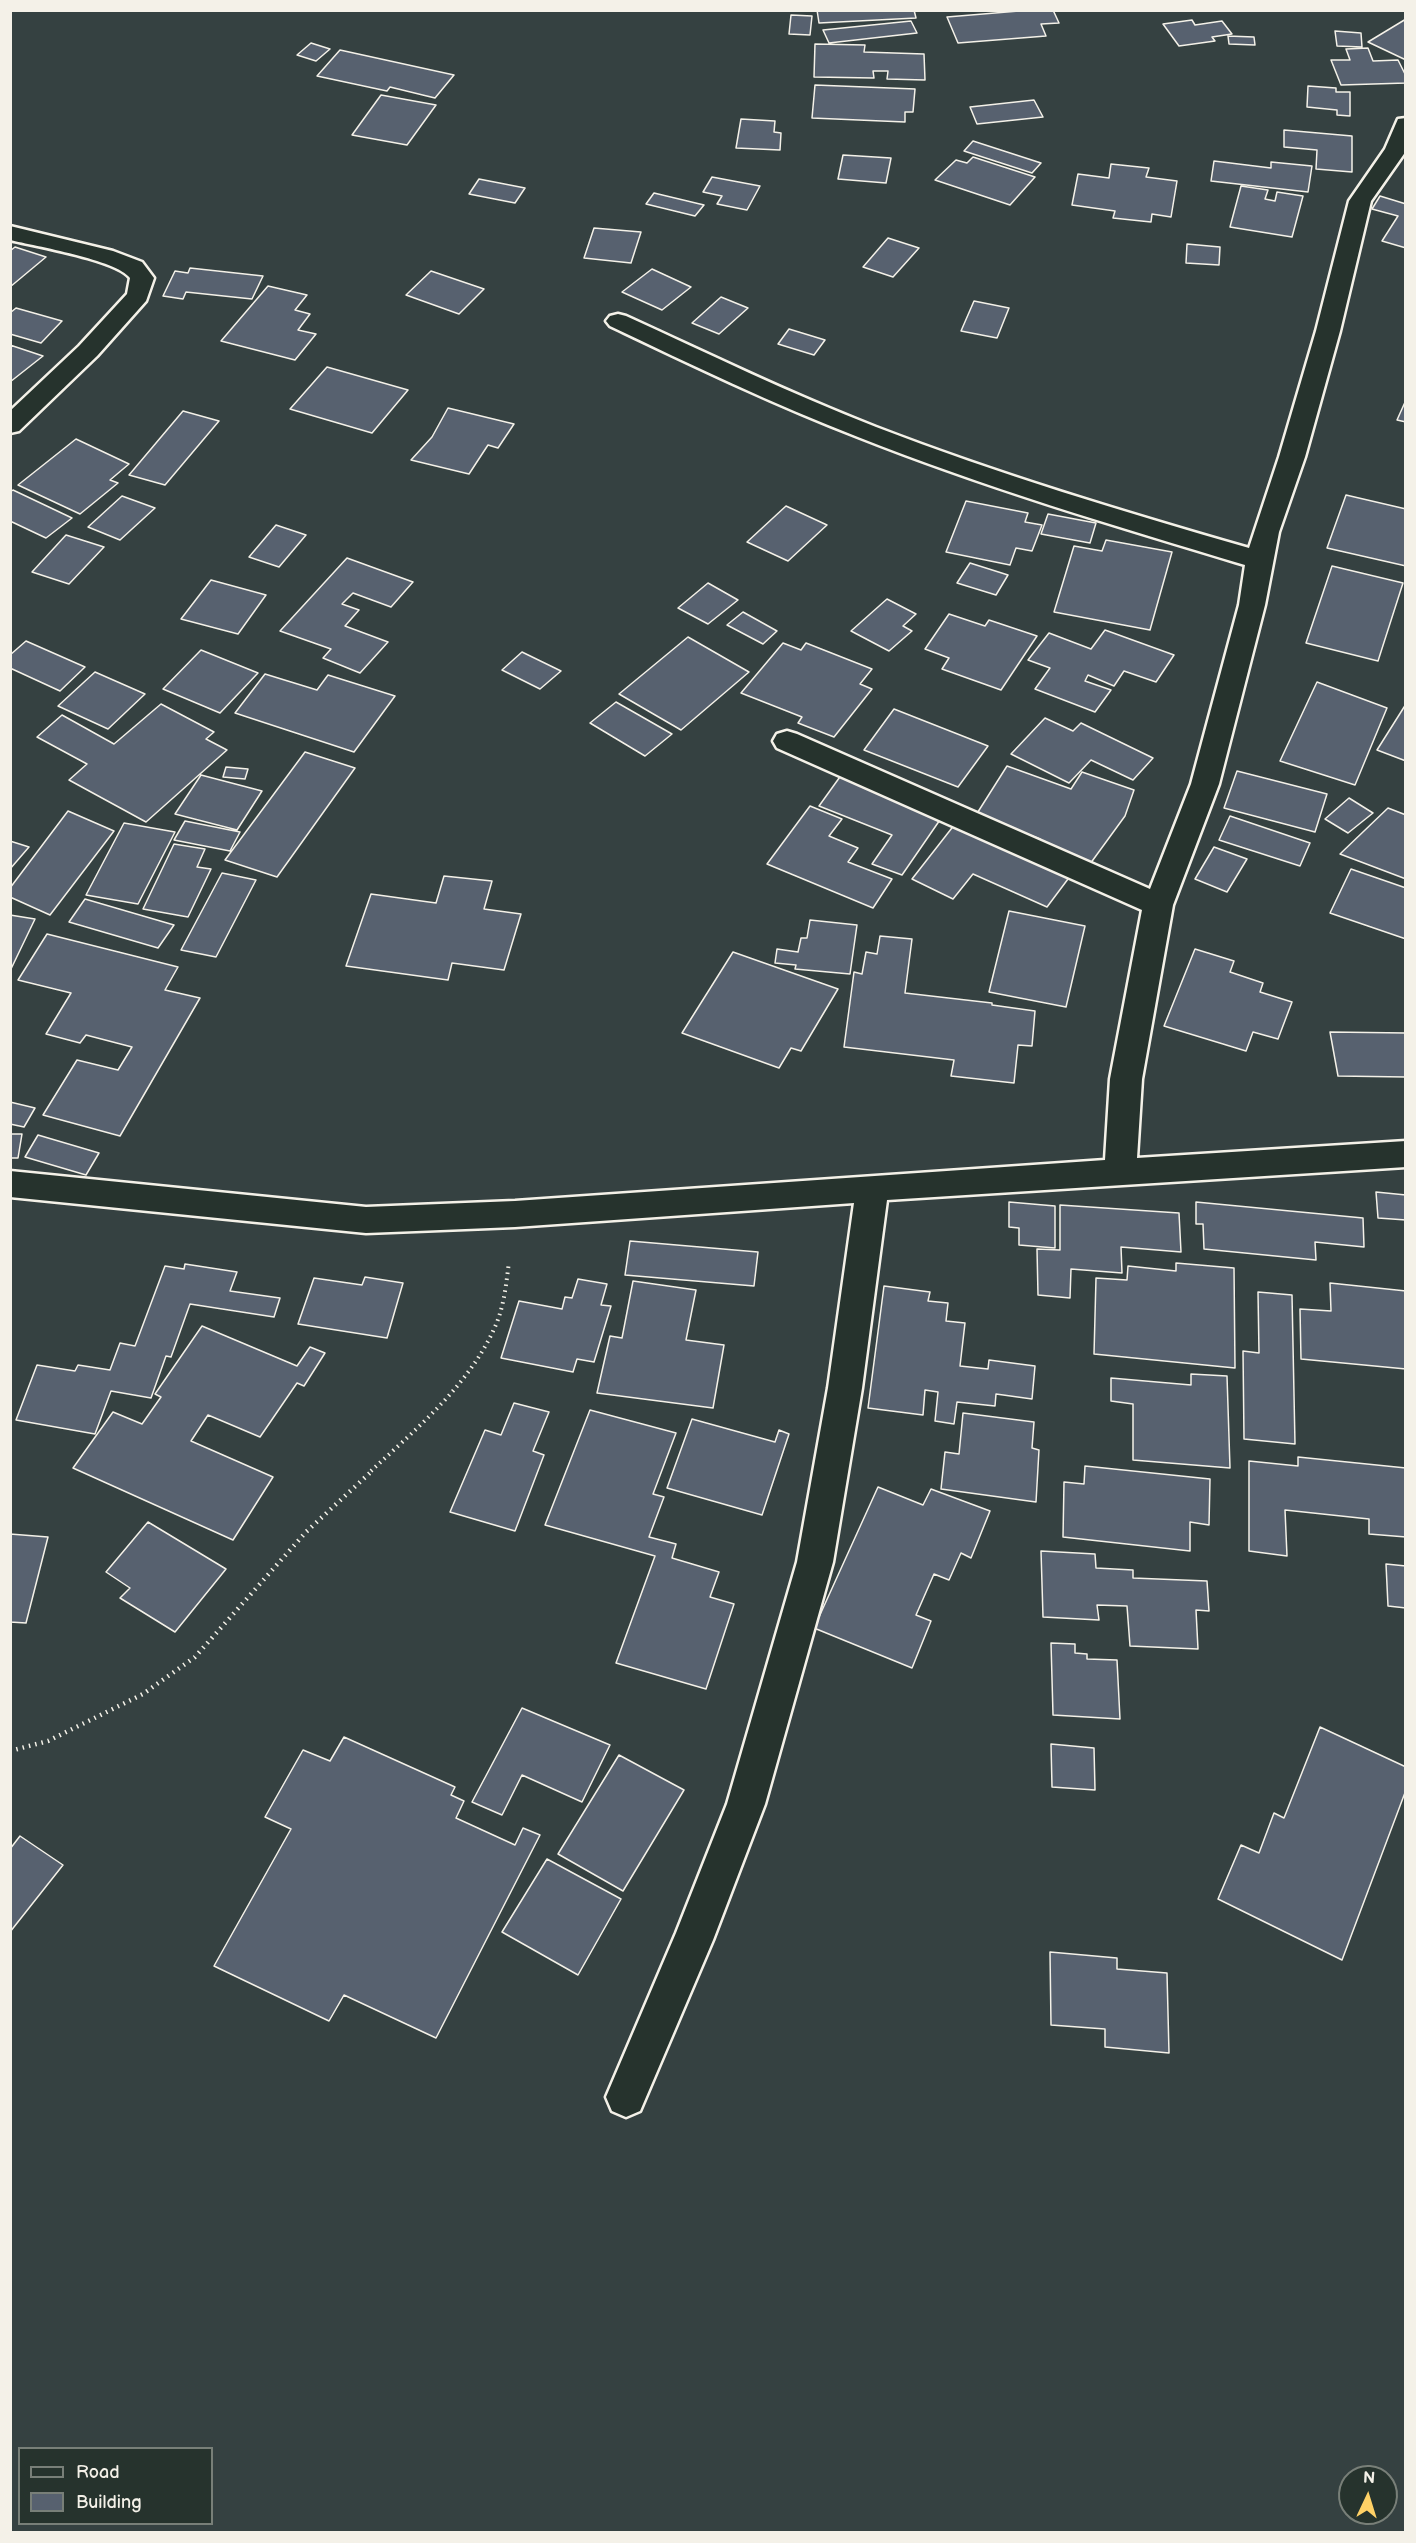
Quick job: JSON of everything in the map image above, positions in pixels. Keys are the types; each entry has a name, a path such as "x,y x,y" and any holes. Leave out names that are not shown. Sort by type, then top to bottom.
{"street":[{"path":"1120,1171 1126,1079 1158,905 1205,784 1236,673 1266,532 1292,457 1328,331 1360,201 1396,149 1406,124"},
{"path":"10,233 105,256 134,267 142,278 138,296 88,351 10,425"},
{"path":"618,321 742,380 960,465 1156,530 1259,560"},
{"path":"787,741 1158,905"},
{"path":"10,1184 366,1220 515,1214 1120,1171 1406,1154"},
{"path":"626,2097 693,1940 746,1804 815,1562 845,1388 872,1188"}],"path":[{"path":"10,1751 48,1741 143,1694 195,1657 306,1532 424,1422 460,1384 494,1330 505,1297 515,1214"}],"building":[{"path":"817,10 914,10 916,18 819,23"},
{"path":"1053,10 1059,23 1041,24 1046,36 958,43 947,17"},
{"path":"791,15 812,16 810,35 789,34"},
{"path":"1406,19 1406,60 1368,42"},
{"path":"1192,20 1195,25 1222,21 1232,34 1212,37 1215,41 1179,46 1163,24"},
{"path":"911,21 917,33 829,43 823,30"},
{"path":"1335,31 1361,33 1362,47 1337,46"},
{"path":"1228,36 1254,37 1255,45 1229,44"},
{"path":"311,43 330,49 316,61 297,55"},
{"path":"815,44 865,45 864,52 924,54 925,80 887,79 888,71 873,71 874,78 814,77"},
{"path":"1368,48 1373,61 1398,60 1406,76 1406,83 1341,85 1331,60 1350,60 1346,49"},
{"path":"340,50 454,75 435,98 390,87 387,91 317,76"},
{"path":"815,85 915,89 913,112 905,112 905,122 812,118"},
{"path":"1308,86 1336,88 1336,92 1350,92 1350,116 1337,115 1337,110 1307,107"},
{"path":"381,95 436,105 407,145 352,135"},
{"path":"1034,100 1043,117 977,124 970,107"},
{"path":"741,119 775,121 774,132 781,133 780,150 736,148"},
{"path":"1284,130 1352,136 1352,172 1316,169 1317,150 1284,147"},
{"path":"973,141 1041,163 1032,173 964,151"},
{"path":"843,155 891,158 886,183 838,179"},
{"path":"973,157 1035,177 1010,205 935,180 956,160 967,163"},
{"path":"1214,161 1271,168 1271,162 1312,166 1308,192 1211,181"},
{"path":"1111,164 1149,168 1146,177 1177,181 1171,217 1152,214 1151,222 1113,218 1115,211 1072,205 1078,174 1109,178"},
{"path":"712,177 760,186 747,210 717,204 722,196 703,192"},
{"path":"479,179 525,188 515,203 469,194"},
{"path":"1241,186 1268,190 1265,199 1275,201 1277,192 1303,196 1292,237 1230,227"},
{"path":"654,193 704,205 695,216 646,204"},
{"path":"1380,196 1406,204 1406,248 1382,241 1398,216 1372,209"},
{"path":"594,228 641,232 631,263 584,258"},
{"path":"888,238 919,248 893,277 863,267"},
{"path":"1187,244 1220,247 1219,265 1186,263"},
{"path":"15,247 46,257 10,287 10,251"},
{"path":"190,268 263,276 252,299 186,292 183,299 163,296 175,271 188,273"},
{"path":"652,269 691,287 662,310 622,292"},
{"path":"431,271 484,289 459,314 406,295"},
{"path":"268,286 307,295 295,310 310,314 298,330 316,334 295,360 221,341"},
{"path":"721,297 748,308 719,334 692,323"},
{"path":"974,301 1009,308 997,338 961,331"},
{"path":"16,308 62,321 41,343 10,334 10,313"},
{"path":"789,329 825,340 814,355 778,344"},
{"path":"10,345 43,356 10,382"},
{"path":"327,367 408,390 372,433 290,409"},
{"path":"1406,400 1406,422 1397,420"},
{"path":"448,408 514,424 498,448 488,445 469,474 411,460 432,437"},
{"path":"183,411 219,421 165,485 129,475"},
{"path":"76,439 129,464 110,480 118,483 80,514 18,485"},
{"path":"13,490 72,518 46,538 10,521 10,492"},
{"path":"1346,495 1406,509 1406,566 1327,548"},
{"path":"122,496 155,508 120,540 88,527"},
{"path":"966,501 1028,513 1025,522 1042,525 1032,551 1016,548 1010,565 946,552"},
{"path":"786,506 827,525 788,561 747,542"},
{"path":"1048,514 1096,523 1090,543 1041,534"},
{"path":"276,525 306,535 279,567 249,557"},
{"path":"66,535 104,547 69,584 32,572"},
{"path":"1106,540 1172,552 1150,630 1054,612 1074,546 1102,551"},
{"path":"347,558 413,582 391,607 353,593 342,604 359,610 345,626 388,642 360,673 323,658 331,649 280,631"},
{"path":"970,563 1008,575 996,595 957,583"},
{"path":"1332,566 1403,583 1378,661 1306,643"},
{"path":"211,580 266,595 238,634 181,619"},
{"path":"708,583 738,600 708,624 678,608"},
{"path":"887,599 916,614 903,626 912,631 889,651 851,631"},
{"path":"743,612 777,631 763,644 727,625"},
{"path":"949,614 985,626 989,620 1037,636 1001,690 942,669 949,658 925,649"},
{"path":"1105,630 1174,655 1156,682 1124,671 1114,686 1088,675 1085,681 1111,690 1095,712 1035,689 1050,668 1028,660 1049,633 1091,649"},
{"path":"688,637 749,672 681,730 619,694"},
{"path":"26,641 85,667 60,691 10,668 10,655"},
{"path":"783,643 801,650 806,643 872,669 860,684 872,689 834,737 798,723 802,717 741,693"},
{"path":"201,650 258,673 220,713 163,689"},
{"path":"522,652 561,671 540,689 502,670"},
{"path":"95,672 145,694 108,729 58,706"},
{"path":"265,674 317,690 328,675 395,696 354,752 235,713"},
{"path":"1317,682 1387,708 1355,785 1280,761"},
{"path":"616,702 672,734 645,756 590,723"},
{"path":"161,704 214,732 206,739 227,750 146,822 69,780 87,764 37,737 62,715 114,744"},
{"path":"1406,704 1406,761 1377,750"},
{"path":"894,709 988,746 958,787 864,750"},
{"path":"1045,718 1073,731 1081,723 1153,758 1133,780 1091,760 1069,783 1011,754"},
{"path":"305,752 355,768 277,877 225,860"},
{"path":"1007,766 1071,789 1082,772 1134,790 1125,816 1090,864 1037,845 1040,839 976,815"},
{"path":"226,767 248,769 245,779 223,777"},
{"path":"1237,771 1327,794 1315,832 1224,808"},
{"path":"842,774 944,814 902,875 872,864 892,835 819,806"},
{"path":"201,775 262,791 237,830 175,814"},
{"path":"1349,798 1373,813 1348,833 1325,819"},
{"path":"810,806 842,819 829,836 858,848 848,862 892,879 873,908 767,864"},
{"path":"1388,808 1406,815 1406,879 1340,854"},
{"path":"68,811 114,831 50,915 10,897 10,888"},
{"path":"1230,816 1310,843 1300,866 1219,840"},
{"path":"185,821 240,832 230,851 174,840"},
{"path":"124,823 175,832 138,904 86,895"},
{"path":"955,824 1071,875 1047,907 973,874 953,899 912,879"},
{"path":"10,841 29,847 10,869"},
{"path":"174,844 205,849 197,867 211,869 188,917 143,909"},
{"path":"1214,847 1247,859 1227,892 1195,879"},
{"path":"1351,869 1406,888 1406,939 1330,913"},
{"path":"222,873 256,880 216,957 181,950"},
{"path":"444,876 492,881 484,909 521,914 504,970 452,963 448,980 346,966 371,894 436,903"},
{"path":"85,899 174,925 158,948 69,922"},
{"path":"1009,911 1085,926 1066,1007 989,992"},
{"path":"10,915 35,919 10,971"},
{"path":"810,920 857,925 850,974 795,969 796,965 775,963 777,949 798,952 801,938 807,938"},
{"path":"47,934 178,967 165,990 200,998 120,1136 43,1115 77,1060 118,1070 132,1047 86,1035 80,1043 46,1034 71,993 18,980"},
{"path":"880,936 912,939 905,993 992,1003 992,1005 1035,1011 1032,1046 1018,1045 1014,1083 951,1076 954,1060 844,1047 854,972 862,974 866,952 877,954"},
{"path":"1195,949 1234,961 1230,972 1263,983 1260,992 1292,1002 1278,1039 1253,1032 1246,1051 1164,1026"},
{"path":"733,952 838,989 801,1051 791,1048 779,1068 682,1033"},
{"path":"1330,1032 1406,1033 1406,1077 1338,1076"},
{"path":"10,1102 35,1108 24,1127 10,1124"},
{"path":"10,1134 22,1134 18,1158 10,1158"},
{"path":"38,1135 99,1153 86,1175 25,1157"},
{"path":"1376,1192 1406,1195 1406,1220 1378,1218"},
{"path":"1009,1202 1055,1206 1055,1248 1019,1245 1019,1228 1009,1227"},
{"path":"1196,1202 1363,1218 1364,1247 1315,1242 1316,1260 1204,1249 1203,1224 1196,1224"},
{"path":"1060,1205 1179,1213 1181,1252 1121,1247 1122,1273 1071,1269 1070,1298 1038,1295 1037,1249 1060,1250"},
{"path":"630,1241 758,1252 754,1286 625,1275"},
{"path":"1176,1263 1234,1268 1235,1368 1094,1354 1096,1278 1127,1280 1128,1266 1176,1271"},
{"path":"185,1264 237,1272 230,1291 280,1298 274,1317 190,1304 171,1357 166,1356 151,1398 111,1391 95,1434 16,1420 37,1365 75,1371 78,1365 110,1370 120,1343 135,1346 165,1266 184,1269"},
{"path":"365,1277 403,1283 387,1338 298,1324 314,1278 362,1285"},
{"path":"578,1279 607,1284 601,1305 611,1306 594,1362 577,1359 573,1372 501,1358 519,1301 562,1309 565,1297 572,1298"},
{"path":"633,1281 696,1290 686,1340 724,1345 713,1408 597,1393 610,1336 622,1338"},
{"path":"1330,1283 1406,1291 1406,1369 1301,1359 1300,1309 1331,1311"},
{"path":"884,1286 930,1292 928,1301 948,1303 946,1321 965,1323 960,1366 988,1369 989,1360 1035,1366 1032,1399 996,1394 995,1406 957,1402 954,1424 935,1421 938,1392 925,1390 923,1415 868,1408"},
{"path":"1258,1292 1292,1295 1295,1444 1244,1439 1243,1351 1259,1353"},
{"path":"202,1326 297,1366 310,1347 325,1353 304,1386 297,1383 260,1437 208,1415 191,1441 273,1477 233,1540 73,1468 113,1412 142,1424 161,1397 155,1394"},
{"path":"1191,1374 1227,1376 1230,1468 1133,1460 1133,1404 1111,1401 1111,1378 1191,1385"},
{"path":"514,1403 549,1412 533,1451 544,1455 515,1531 450,1512 485,1430 501,1435"},
{"path":"590,1410 676,1433 653,1494 664,1497 649,1537 676,1544 672,1558 719,1572 710,1597 734,1604 706,1689 616,1663 655,1556 545,1525"},
{"path":"963,1413 1034,1422 1032,1448 1039,1450 1036,1502 941,1489 945,1452 959,1454"},
{"path":"692,1419 775,1442 779,1430 789,1434 762,1515 667,1488"},
{"path":"1298,1457 1406,1468 1406,1537 1369,1534 1369,1519 1285,1510 1287,1556 1249,1551 1249,1461 1298,1466"},
{"path":"1085,1466 1210,1479 1209,1525 1190,1522 1190,1551 1063,1537 1064,1482 1084,1484"},
{"path":"878,1487 923,1505 931,1489 990,1511 971,1558 961,1553 949,1580 934,1574 916,1615 931,1621 912,1668 814,1628"},
{"path":"148,1522 226,1569 175,1632 120,1598 130,1588 106,1572"},
{"path":"10,1534 48,1537 26,1623 10,1622"},
{"path":"1041,1551 1095,1554 1096,1568 1133,1570 1133,1578 1207,1581 1209,1611 1196,1610 1198,1649 1130,1646 1127,1606 1097,1605 1099,1620 1043,1617"},
{"path":"1386,1564 1406,1566 1406,1608 1388,1606"},
{"path":"1051,1643 1075,1644 1075,1653 1087,1654 1087,1659 1117,1660 1120,1719 1053,1715"},
{"path":"522,1708 610,1745 582,1802 522,1775 502,1815 472,1802"},
{"path":"1320,1727 1406,1767 1406,1790 1342,1960 1218,1899 1241,1845 1259,1853 1274,1813 1284,1818"},
{"path":"344,1737 455,1787 451,1795 464,1801 456,1818 515,1845 523,1828 540,1835 436,2038 344,1995 329,2021 214,1966 291,1829 265,1817 303,1750 330,1761"},
{"path":"1051,1744 1094,1748 1095,1790 1052,1787"},
{"path":"619,1755 684,1790 623,1891 558,1854"},
{"path":"20,1836 63,1865 10,1932 10,1849"},
{"path":"547,1859 621,1899 578,1975 502,1932"},
{"path":"1050,1952 1117,1958 1117,1969 1167,1973 1169,2053 1105,2047 1105,2029 1051,2025"}]}
